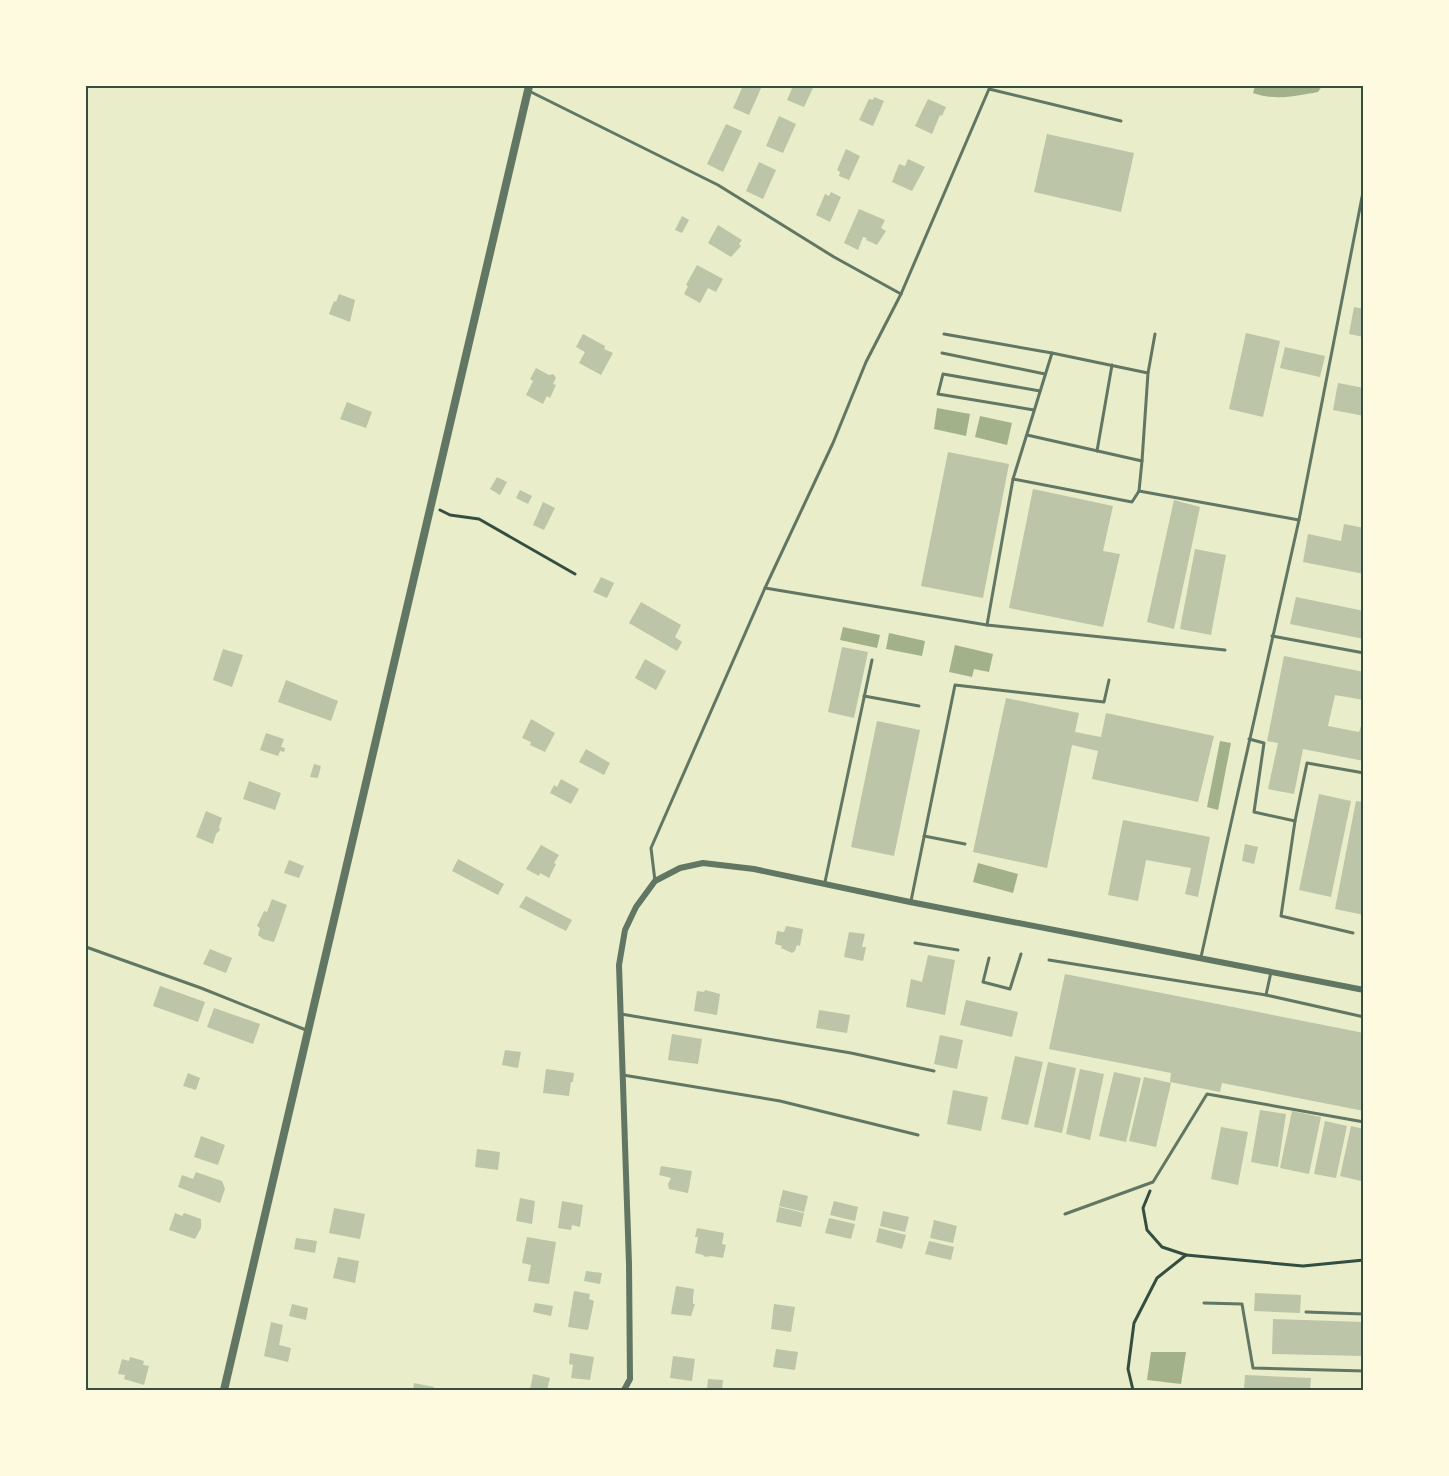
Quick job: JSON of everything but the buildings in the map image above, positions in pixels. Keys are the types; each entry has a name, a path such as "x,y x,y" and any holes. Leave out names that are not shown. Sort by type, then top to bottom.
{"street":[{"path":"224,1390 528,88"},
{"path":"624,1390 630,1379 629,1264 619,965 625,930 636,907 655,881 680,868 703,862 754,869 910,903 1364,990"}],"lane":[{"path":"528,88 718,185 834,257 901,294"},
{"path":"655,881 651,848 866,362 901,294 989,89 1121,121"},
{"path":"1201,959 1299,520 1364,187"},
{"path":"944,334 1148,373"},
{"path":"1013,479 1132,502 1139,491 1148,373 1155,334"},
{"path":"942,353 1045,374"},
{"path":"987,626 1013,479 1052,353"},
{"path":"1097,451 1112,365"},
{"path":"1034,410 939,394 943,374 1040,391"},
{"path":"1027,435 1142,461"},
{"path":"1139,491 1299,520"},
{"path":"765,588 987,626 1225,650"},
{"path":"1272,636 1364,653"},
{"path":"824,884 872,660"},
{"path":"910,903 955,685 1104,702 1109,680"},
{"path":"864,696 919,706"},
{"path":"1249,739 1264,743 1254,813 1295,821"},
{"path":"1353,933 1281,916 1295,821 1307,763 1364,773"},
{"path":"924,836 965,844"},
{"path":"915,943 958,950"},
{"path":"86,947 201,988 309,1031"},
{"path":"989,958 983,982 1010,989 1021,954"},
{"path":"1048,960 1266,995 1364,1017"},
{"path":"1266,995 1271,972"},
{"path":"620,1014 840,1051 934,1071"},
{"path":"621,1075 780,1101 918,1135"},
{"path":"1065,1214 1153,1182 1207,1095 1364,1122"},
{"path":"1204,1303 1242,1304 1253,1368 1364,1371"},
{"path":"1306,1311 1364,1314"}],"path":[{"path":"430,505 450,515 479,519 575,574"},
{"path":"1153,1182 1143,1208 1147,1230 1162,1247 1185,1255 1303,1266 1364,1260"},
{"path":"1133,1390 1128,1369 1134,1323 1157,1278 1185,1255"}],"shaded area":[{"path":"1255,86 1322,86 1318,92 1277,97 1253,93"},
{"path":"937,408 970,414 966,436 934,429"},
{"path":"980,416 1012,423 1007,445 975,437"},
{"path":"843,627 880,635 877,648 840,640"},
{"path":"889,633 925,641 922,656 886,649"},
{"path":"955,645 993,654 989,672 974,669 972,677 949,672"},
{"path":"1220,741 1231,743 1218,810 1207,807"},
{"path":"978,863 1018,874 1013,893 973,882"},
{"path":"1151,1352 1186,1352 1181,1384 1147,1380"}]}
